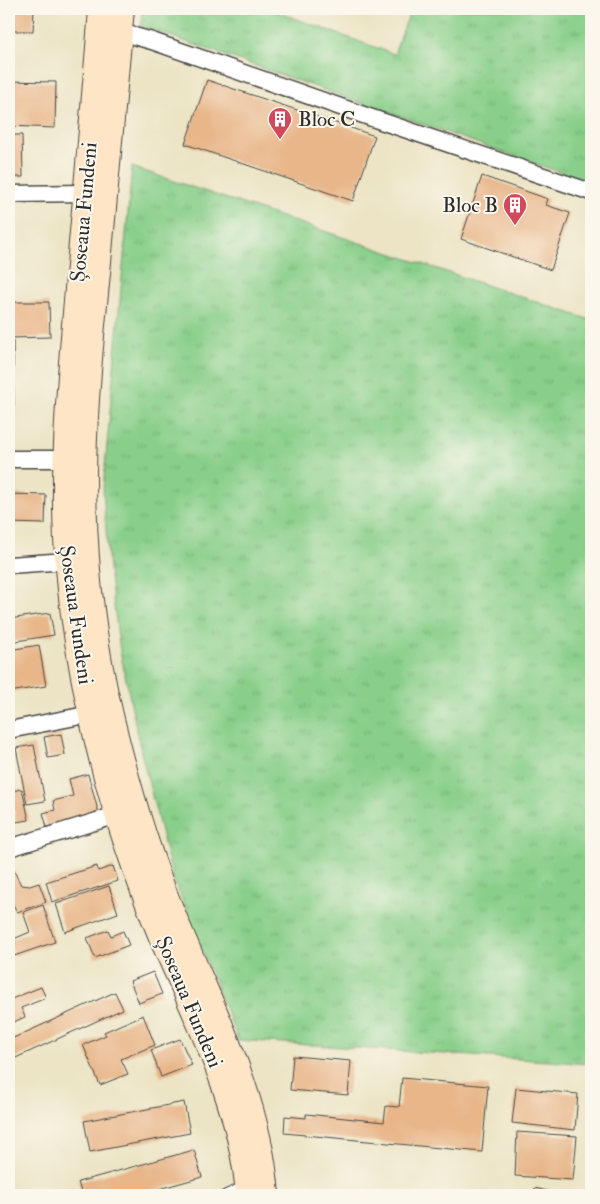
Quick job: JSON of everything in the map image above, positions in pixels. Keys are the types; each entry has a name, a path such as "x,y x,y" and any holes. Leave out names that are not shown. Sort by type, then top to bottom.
{"main road":[{"name":"Șoseaua Fundeni","path":"101,9 65,460 67,560 72,604 91,714 117,815 148,905 221,1075 254,1192"},
{"name":"Șoseaua Fundeni","path":"122,9 85,438 85,511 88,577 109,709 140,823 167,900 246,1090 258,1133 254,1192"}],"street":[{"path":"120,32 152,41 591,192"},
{"path":"9,194 86,193"},
{"path":"9,459 65,460"},
{"path":"9,564 67,560"},
{"path":"9,730 91,714"},
{"path":"9,848 117,815"}],"lane":[{"path":"225,1195 254,1192"}],"green space":[{"path":"142,9 269,9 394,54 411,9 591,9 591,183 141,26"},
{"path":"132,167 591,320 591,1064 238,1040 172,875 142,756 120,651 109,570 103,489"}],"building":[{"path":"9,9 34,9 33,31 9,31"},
{"name":"Bloc C","path":"207,80 375,136 353,201 185,144"},
{"path":"9,81 56,82 55,128 9,126"},
{"path":"9,135 22,135 23,177 9,177"},
{"name":"Bloc B","path":"482,176 548,199 546,205 570,213 551,270 461,239"},
{"path":"9,302 49,302 50,337 9,338"},
{"path":"9,340 13,340 14,406 9,407"},
{"path":"9,494 46,495 45,524 9,523"},
{"path":"50,613 54,635 10,642 9,619"},
{"path":"39,645 46,686 9,692 9,650"},
{"path":"61,734 65,755 48,758 44,737"},
{"path":"34,745 45,801 27,804 16,748"},
{"path":"88,774 99,814 47,827 43,813 55,810 53,801 73,796 69,779"},
{"path":"22,789 29,820 16,822 11,791"},
{"path":"9,791 13,810 9,811"},
{"path":"97,866 98,871 113,866 118,881 52,902 46,882"},
{"path":"13,869 21,885 30,886 39,883 46,902 17,912 9,897 9,871"},
{"path":"109,886 118,913 65,932 56,904"},
{"path":"43,905 55,942 14,956 9,941 30,932 23,912"},
{"path":"108,930 111,936 123,931 129,945 95,958 87,938"},
{"path":"153,972 162,994 139,1003 130,981"},
{"path":"41,987 46,998 21,1008 25,1017 9,1024 9,1000"},
{"path":"115,992 123,1009 9,1061 9,1040"},
{"path":"143,1015 155,1045 121,1059 128,1074 100,1085 83,1045 106,1035 104,1032"},
{"path":"180,1039 192,1065 161,1077 151,1050"},
{"path":"293,1056 351,1061 348,1095 290,1090"},
{"path":"402,1078 488,1086 482,1152 284,1133 285,1116 306,1118 306,1114 384,1122 386,1106 399,1107"},
{"path":"516,1088 578,1094 575,1130 512,1123"},
{"path":"184,1102 190,1133 90,1152 84,1121"},
{"path":"517,1132 577,1136 573,1180 515,1176"},
{"path":"194,1150 202,1177 137,1195 82,1195 78,1182"},
{"path":"535,1188 563,1195 533,1195"}],"place":[{"name":"Bloc C","path":"280,140"},
{"name":"Bloc B","path":"515,226"}]}
